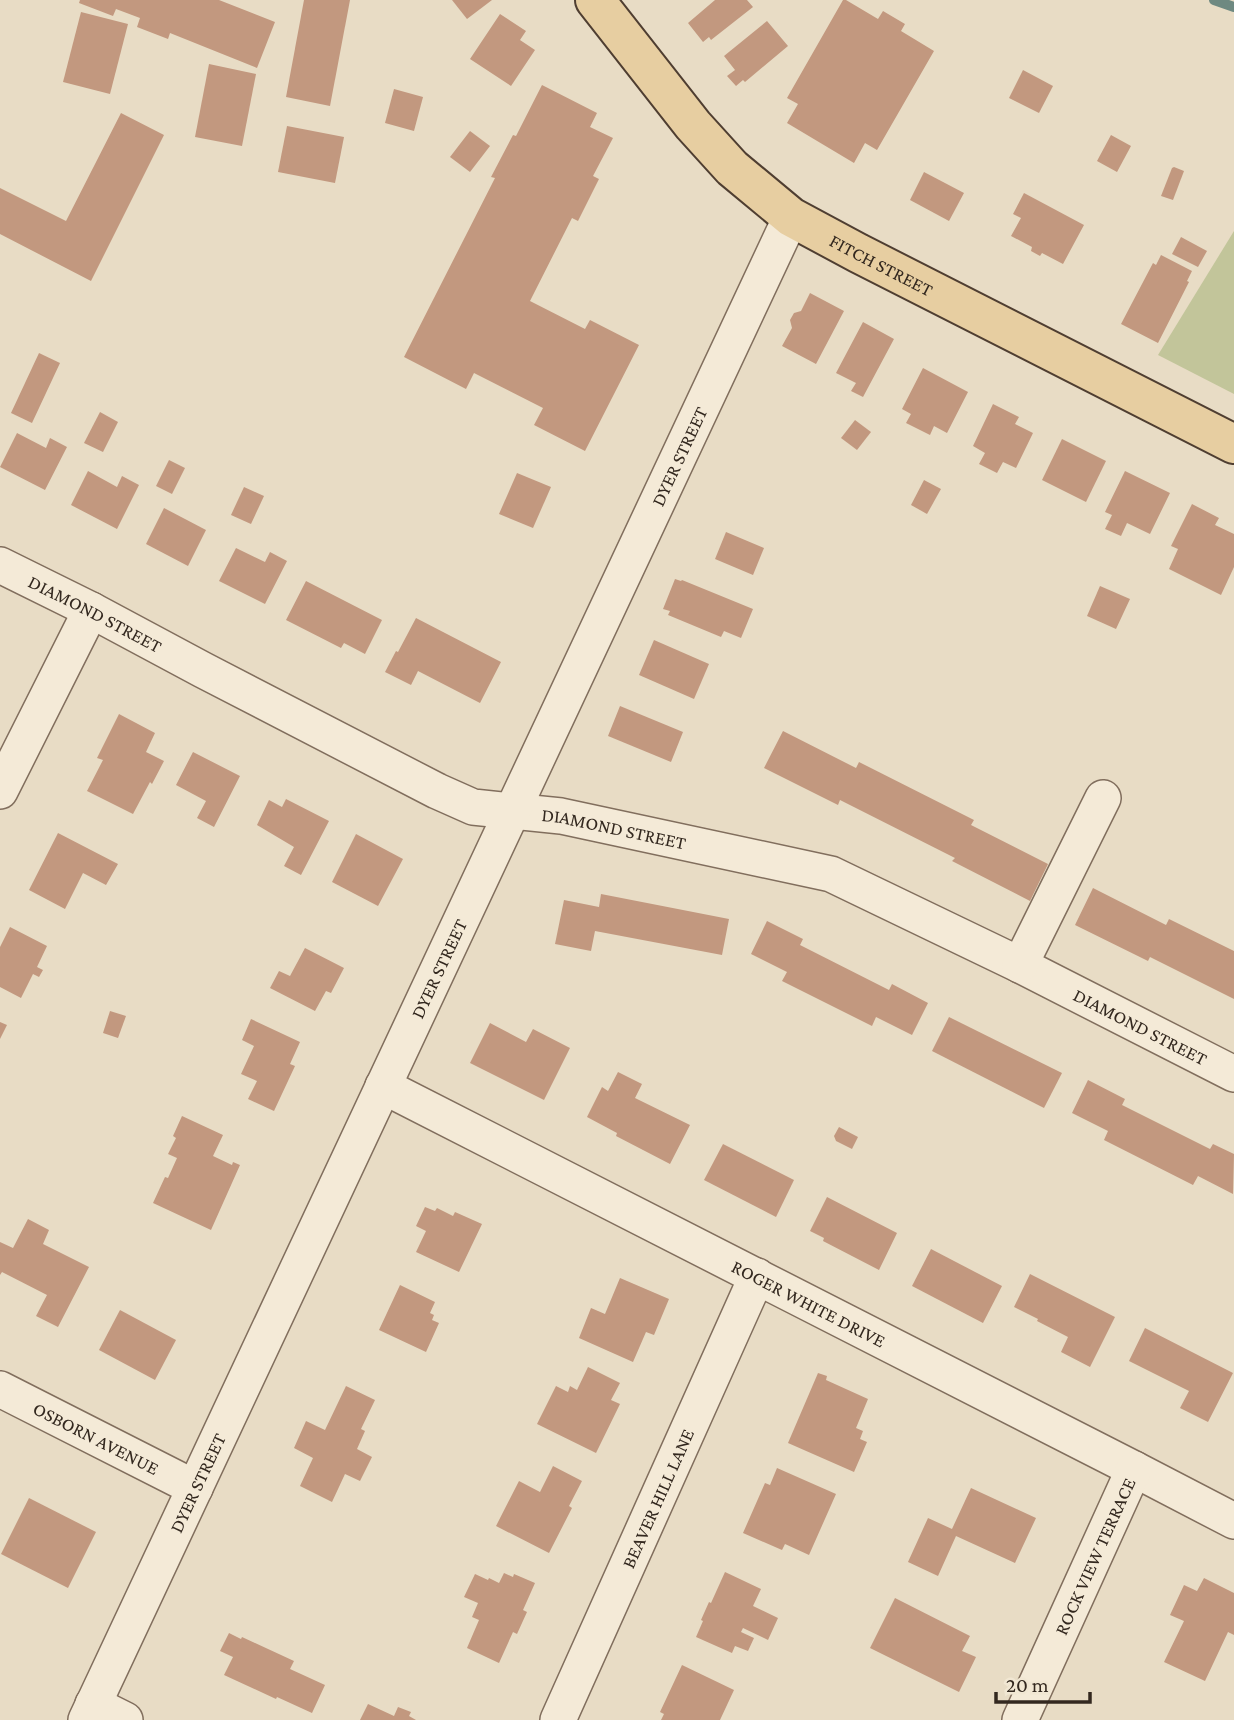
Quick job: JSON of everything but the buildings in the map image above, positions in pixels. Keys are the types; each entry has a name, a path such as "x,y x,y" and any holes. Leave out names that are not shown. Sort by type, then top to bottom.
{"main road":[{"name":"FITCH STREET","path":"595,0 693,125 732,168 791,217 1234,444"}],"street":[{"name":"DYER STREET","path":"90,1712 791,217"},
{"name":"DIAMOND STREET","path":"0,565 437,791 473,807 561,816 831,874 1234,1073"},
{"path":"0,791 91,610"},
{"path":"1020,965 1103,798"},
{"name":"ROGER WHITE DRIVE","path":"383,1086 1234,1521"},
{"name":"BEAVER HILL LANE","path":"558,1720 757,1276"},
{"name":"OSBORN AVENUE","path":"0,1389 195,1488"},
{"name":"ROCK VIEW TERRACE","path":"1020,1720 1134,1469"},
{"path":"90,1712 125,1720"}],"green space":[{"path":"1234,231 1234,394 1158,355"}],"waterway":[{"path":"1214,0 1234,7"}]}
